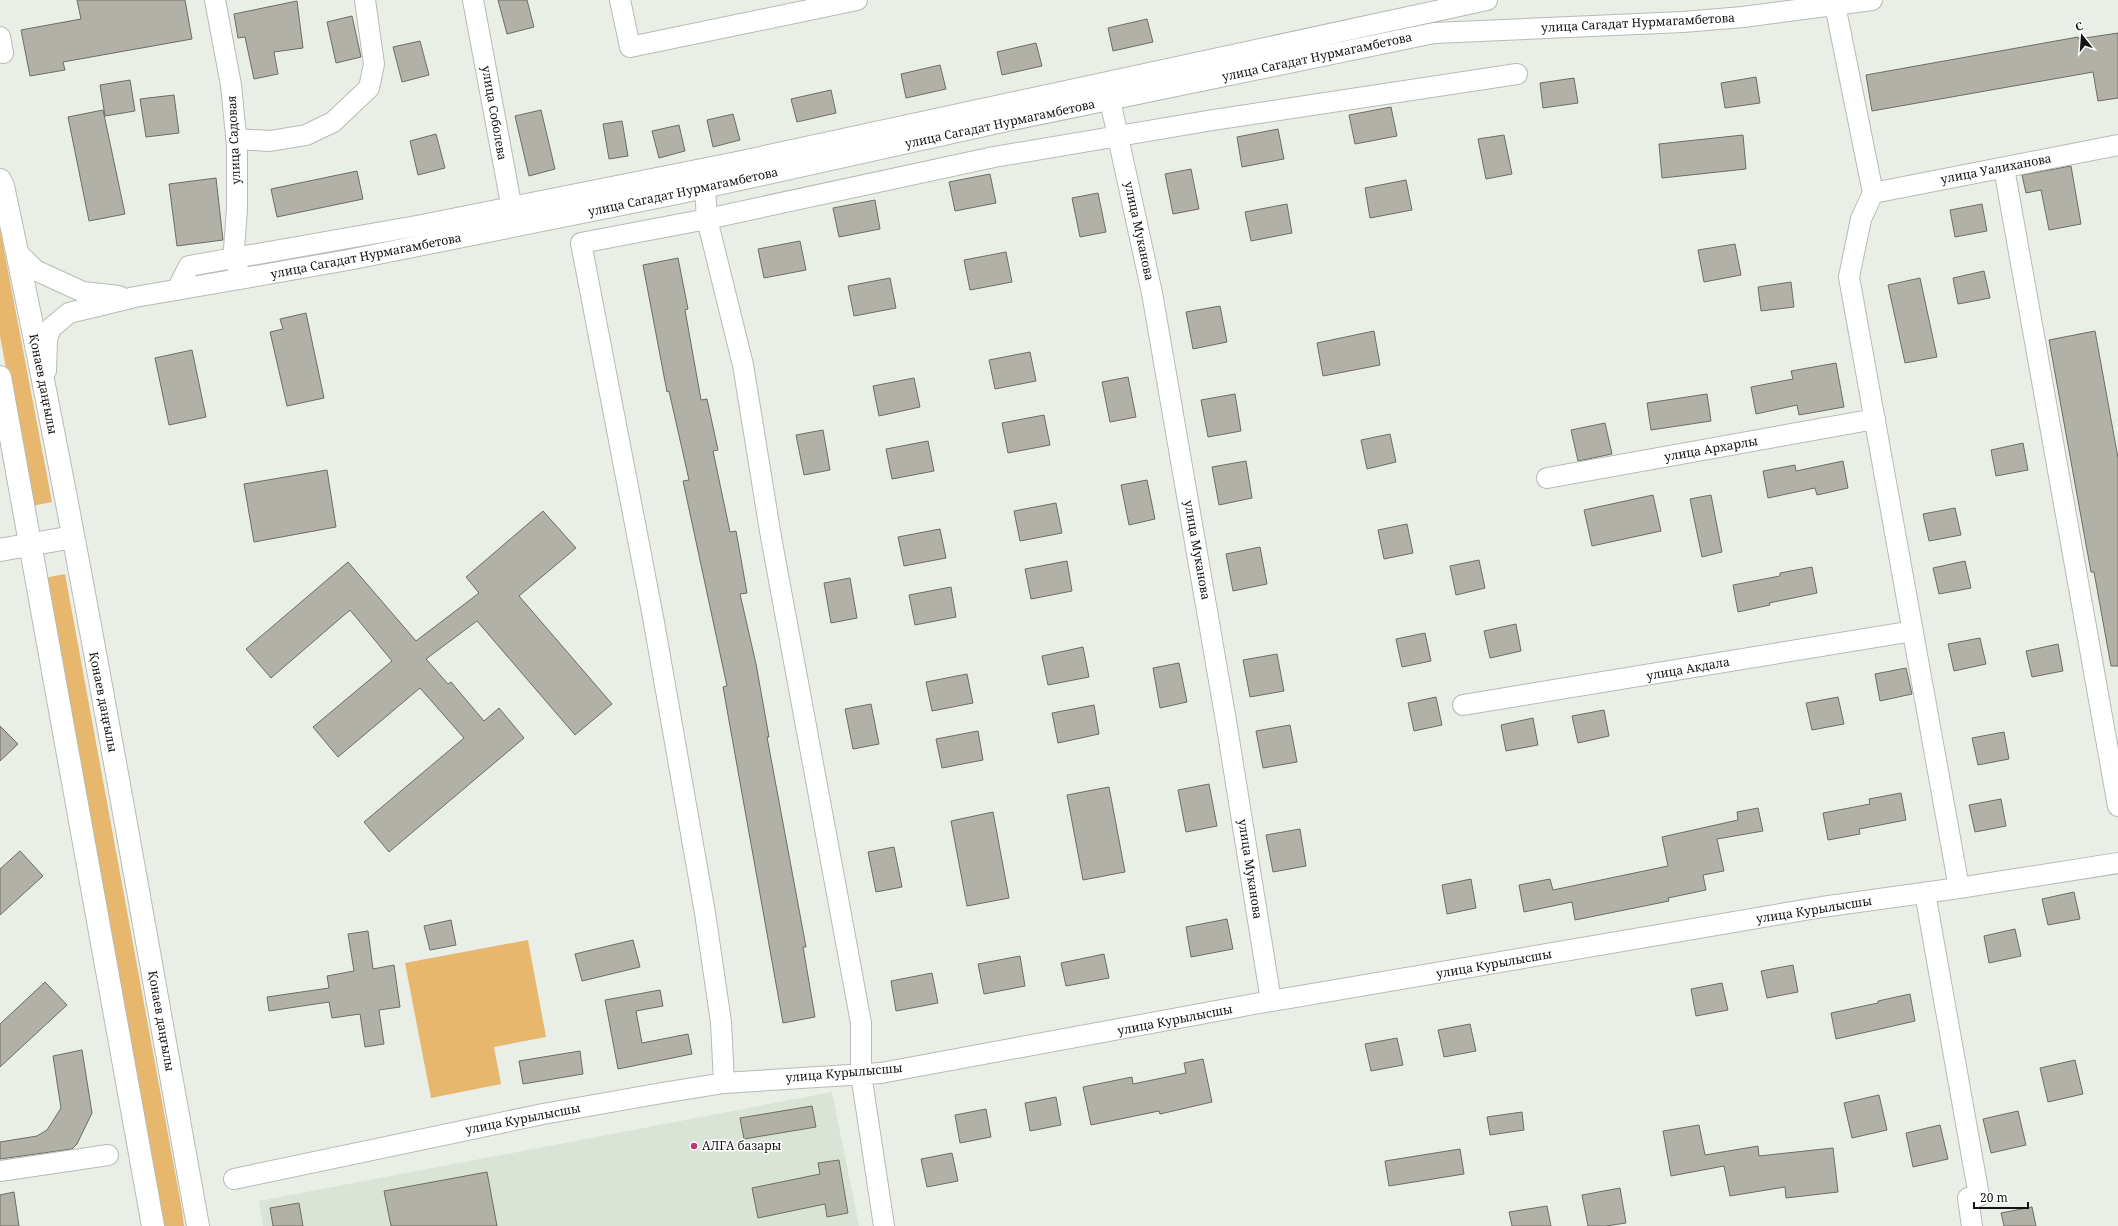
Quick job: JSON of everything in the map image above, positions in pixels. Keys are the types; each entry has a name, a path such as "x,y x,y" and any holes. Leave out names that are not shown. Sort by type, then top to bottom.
{"main road":[{"name":"Қонаев даңғылы","path":"1,183 17,252 73,537 198,1226"},
{"path":"0,377 153,1226"},
{"path":"0,550 73,537"}],"street":[{"name":"улица Садовая","path":"215,0 231,85 236,139 237,209 234,249 240,280"},
{"path":"236,139 270,142 306,135 333,122 369,88 374,64 365,0"},
{"name":"улица Соболева","path":"474,0 516,226"},
{"path":"620,0 630,47 857,0"},
{"path":"177,290 189,266 512,207 737,162 1424,6 1487,0"},
{"name":"улица Сагадат Нурмагамбетова","path":"46,404 47,339 51,328 69,313 135,297 240,280 705,188 1110,100 1429,34 1682,22 1743,17 1872,0"},
{"path":"1834,5 1873,193 1861,219 1849,277 1958,888"},
{"path":"1424,6 1429,34"},
{"path":"724,1083 722,1022 701,890 628,478 581,243 707,219 994,157 1213,120 1517,74"},
{"name":"улица Муканова","path":"1110,100 1152,293 1173,409 1226,721 1271,1002"},
{"name":"улица Уалиханова","path":"1873,193 2118,146"},
{"path":"2004,168 2118,806"},
{"path":"705,188 707,219 742,365 771,537 861,1023 861,1074 884,1226"},
{"name":"улица Сагадат Нурмагамбетова","path":"17,252 35,270 83,292 135,297"},
{"name":"улица Архарлы","path":"1548,478 1875,419"},
{"name":"улица Акдала","path":"1463,705 1913,631"},
{"name":"улица Курылысшы","path":"234,1179 543,1114 724,1083 889,1071 1271,1002 1822,907 1925,893 2118,863"},
{"path":"1925,893 1973,1197 1972,1226"},
{"path":"0,1171 108,1155"}],"shaded area":[{"path":"0,229 52,502 32,506 0,336"},
{"path":"65,574 184,1226 161,1226 44,578"},
{"path":"528,940 546,1037 494,1047 501,1084 431,1098 405,963"},
{"name":"АЛГА базары","path":"832,1092 859,1226 263,1226 259,1201"}],"building":[{"path":"77,0 185,0 192,39 63,62 65,70 30,76 21,30 81,19"},
{"path":"498,0 527,0 534,27 507,34"},
{"path":"297,1 303,48 274,52 278,74 254,79 245,37 238,38 234,14"},
{"path":"352,16 361,57 336,63 327,22"},
{"path":"1147,19 1153,42 1113,51 1108,28"},
{"path":"2118,33 2118,98 2098,101 2093,72 1872,111 1866,75 2078,37 2078,39"},
{"path":"420,41 429,75 402,82 393,47"},
{"path":"1036,43 1042,66 1002,75 997,52"},
{"path":"940,65 946,89 906,98 901,74"},
{"path":"1756,77 1760,103 1725,108 1721,83"},
{"path":"1574,78 1578,103 1543,108 1540,83"},
{"path":"130,80 135,111 105,116 100,85"},
{"path":"831,90 836,113 797,122 791,99"},
{"path":"174,95 179,133 146,137 140,99"},
{"path":"1391,107 1397,136 1355,144 1349,115"},
{"path":"103,110 125,214 89,221 68,117"},
{"path":"541,110 555,169 529,176 515,116"},
{"path":"733,114 740,140 713,147 707,120"},
{"path":"622,121 628,156 609,159 603,124"},
{"path":"679,125 685,151 659,158 652,131"},
{"path":"1278,129 1284,159 1242,167 1237,137"},
{"path":"436,134 445,168 418,175 410,141"},
{"path":"1504,135 1512,174 1486,179 1478,139"},
{"path":"1743,135 1746,169 1662,178 1659,144"},
{"path":"2071,166 2081,224 2049,230 2041,190 2026,193 2022,175"},
{"path":"1191,169 1199,209 1173,214 1165,174"},
{"path":"357,171 363,199 277,217 271,189"},
{"path":"990,174 996,203 955,211 949,182"},
{"path":"216,178 223,240 177,246 169,184"},
{"path":"1406,180 1412,210 1370,218 1365,188"},
{"path":"1098,193 1106,232 1080,237 1072,198"},
{"path":"875,200 880,229 839,237 833,208"},
{"path":"1287,204 1292,233 1251,241 1245,212"},
{"path":"1982,204 1987,231 1955,237 1950,210"},
{"path":"800,241 806,270 764,278 758,249"},
{"path":"1735,244 1741,275 1704,282 1698,250"},
{"path":"1006,252 1012,282 970,290 964,260"},
{"path":"678,258 688,309 685,310 701,400 707,399 718,450 713,451 730,532 736,531 747,593 740,594 756,664 769,737 767,737 806,947 803,947 815,1017 783,1023 723,687 727,686 683,481 689,480 669,391 667,392 643,265"},
{"path":"1984,271 1990,298 1958,304 1953,278"},
{"path":"890,278 896,308 854,316 848,286"},
{"path":"1920,278 1937,357 1905,363 1888,285"},
{"path":"1791,282 1794,307 1761,311 1758,287"},
{"path":"1220,306 1227,342 1193,349 1186,312"},
{"path":"306,313 324,398 287,406 270,332 283,329 280,319"},
{"path":"1374,331 1380,365 1323,376 1317,343"},
{"path":"2095,331 2118,458 2118,666 2111,666 2094,572 2091,572 2049,340"},
{"path":"192,350 206,417 169,425 155,358"},
{"path":"1030,352 1036,381 995,389 989,360"},
{"path":"1836,363 1844,407 1799,415 1797,405 1756,414 1751,387 1793,379 1791,371"},
{"path":"1128,377 1136,417 1110,422 1102,382"},
{"path":"914,378 920,407 879,416 873,386"},
{"path":"1235,394 1241,431 1208,437 1201,400"},
{"path":"1707,394 1711,421 1651,430 1647,403"},
{"path":"1044,415 1050,445 1008,453 1002,423"},
{"path":"1605,423 1612,454 1578,461 1571,430"},
{"path":"823,430 830,470 804,475 796,435"},
{"path":"1390,434 1396,462 1367,469 1361,440"},
{"path":"928,441 934,471 892,479 886,449"},
{"path":"2023,443 2028,470 1996,476 1991,450"},
{"path":"1246,461 1252,498 1219,505 1212,467"},
{"path":"1843,461 1848,488 1817,495 1815,488 1768,498 1763,471 1795,465 1796,471"},
{"path":"327,470 336,527 254,542 244,484"},
{"path":"1147,480 1155,519 1129,525 1121,485"},
{"path":"1653,495 1661,531 1592,546 1584,510"},
{"path":"1711,495 1722,552 1702,557 1690,499"},
{"path":"1056,503 1062,533 1020,541 1014,511"},
{"path":"1955,508 1961,535 1929,541 1923,514"},
{"path":"543,511 576,548 519,596 612,704 575,735 477,621 426,659 448,684 451,682 484,721 499,708 524,738 389,852 364,822 464,738 420,688 338,757 313,727 392,661 350,610 271,678 246,649 348,562 416,641 479,593 466,577"},
{"path":"1407,524 1413,553 1384,559 1378,530"},
{"path":"940,529 946,558 904,566 898,537"},
{"path":"1260,547 1267,584 1233,591 1226,554"},
{"path":"1479,560 1485,588 1456,595 1450,566"},
{"path":"1067,561 1072,591 1031,599 1025,569"},
{"path":"1965,561 1971,588 1939,594 1933,568"},
{"path":"1812,567 1817,593 1769,603 1770,605 1738,612 1733,585 1780,576 1780,573"},
{"path":"850,578 857,618 831,623 824,583"},
{"path":"951,587 956,617 915,625 909,595"},
{"path":"1516,624 1521,651 1490,658 1484,631"},
{"path":"1425,633 1431,661 1402,667 1396,639"},
{"path":"1980,638 1986,664 1954,671 1948,644"},
{"path":"2058,644 2063,671 2032,677 2026,651"},
{"path":"1083,647 1089,677 1048,685 1042,656"},
{"path":"1277,654 1284,691 1250,697 1243,660"},
{"path":"1179,663 1187,702 1160,708 1153,668"},
{"path":"1906,668 1912,694 1880,701 1875,674"},
{"path":"967,674 973,703 932,711 926,682"},
{"path":"1436,697 1442,725 1414,731 1408,703"},
{"path":"1838,697 1844,724 1812,730 1806,703"},
{"path":"871,704 879,744 853,749 845,709"},
{"path":"1094,705 1099,734 1058,743 1052,713"},
{"path":"1604,710 1609,736 1578,743 1572,716"},
{"path":"1533,718 1538,745 1506,751 1501,725"},
{"path":"1290,725 1297,762 1263,768 1256,731"},
{"path":"0,726 18,744 0,761"},
{"path":"978,731 983,760 942,768 936,739"},
{"path":"2004,732 2009,759 1978,765 1972,738"},
{"path":"1209,784 1217,826 1186,832 1178,790"},
{"path":"1109,787 1125,872 1083,880 1067,795"},
{"path":"1901,793 1906,820 1859,829 1860,834 1828,840 1823,813 1870,804 1869,799"},
{"path":"2001,799 2006,826 1975,832 1969,805"},
{"path":"1758,808 1763,831 1717,839 1724,871 1703,875 1706,890 1668,898 1669,901 1575,920 1572,902 1524,912 1519,885 1550,879 1553,890 1668,866 1662,837 1738,820 1737,812"},
{"path":"993,812 1009,898 967,906 951,821"},
{"path":"1300,829 1306,866 1273,872 1266,835"},
{"path":"894,847 902,887 876,892 868,852"},
{"path":"20,851 43,876 0,915 0,869"},
{"path":"1471,879 1476,908 1447,914 1442,885"},
{"path":"2074,892 2080,919 2048,925 2042,899"},
{"path":"1227,919 1233,949 1191,957 1186,927"},
{"path":"451,920 456,945 430,950 424,926"},
{"path":"2015,929 2021,956 1989,963 1984,936"},
{"path":"368,931 373,969 394,965 400,1007 379,1010 384,1044 365,1047 360,1014 332,1018 329,1002 269,1011 267,997 329,988 327,976 354,971 348,934"},
{"path":"633,940 640,967 582,981 575,954"},
{"path":"1104,954 1109,978 1066,986 1061,963"},
{"path":"1020,956 1025,986 984,994 978,964"},
{"path":"1793,965 1798,992 1767,998 1761,971"},
{"path":"932,973 938,1003 896,1011 891,981"},
{"path":"45,982 67,1005 0,1067 0,1024"},
{"path":"1722,983 1728,1010 1696,1016 1691,989"},
{"path":"660,990 663,1006 636,1011 642,1043 688,1034 692,1054 618,1069 605,1000"},
{"path":"1910,994 1915,1021 1836,1039 1831,1013 1878,1003 1878,1001"},
{"path":"1470,1024 1476,1051 1444,1057 1438,1030"},
{"path":"1397,1038 1403,1065 1371,1071 1365,1044"},
{"path":"82,1050 92,1113 77,1144 72,1149 0,1159 0,1142 37,1136 47,1130 61,1108 53,1056"},
{"path":"580,1051 583,1074 523,1084 519,1061"},
{"path":"1203,1059 1212,1102 1160,1114 1159,1111 1091,1125 1083,1087 1132,1077 1133,1084 1186,1073 1184,1063"},
{"path":"2075,1060 2083,1094 2048,1102 2040,1068"},
{"path":"1879,1095 1887,1130 1852,1138 1844,1103"},
{"path":"1056,1097 1061,1125 1030,1131 1025,1103"},
{"path":"812,1106 816,1127 744,1139 740,1118"},
{"path":"986,1109 991,1137 960,1143 955,1115"},
{"path":"2018,1111 2026,1145 1991,1153 1983,1119"},
{"path":"1522,1112 1524,1130 1490,1135 1487,1117"},
{"path":"1699,1125 1705,1155 1758,1146 1759,1156 1833,1148 1838,1192 1786,1198 1785,1187 1730,1196 1724,1166 1671,1176 1663,1131"},
{"path":"1940,1125 1948,1159 1913,1167 1906,1133"},
{"path":"1460,1149 1464,1174 1389,1186 1385,1161"},
{"path":"952,1153 958,1181 927,1187 921,1159"},
{"path":"839,1160 848,1213 827,1217 825,1204 758,1218 752,1188 820,1174 818,1163"},
{"path":"487,1172 497,1226 391,1226 384,1191"},
{"path":"1620,1188 1626,1223 1606,1226 1588,1226 1582,1195"},
{"path":"14,1192 19,1226 0,1226 0,1195"},
{"path":"299,1203 303,1226 273,1226 270,1208"},
{"path":"1547,1206 1551,1226 1512,1226 1509,1212"},
{"path":"2032,1207 2036,1226 2004,1226 2001,1213"}],"place":[{"name":"АЛГА базары","path":"694,1146"}]}
